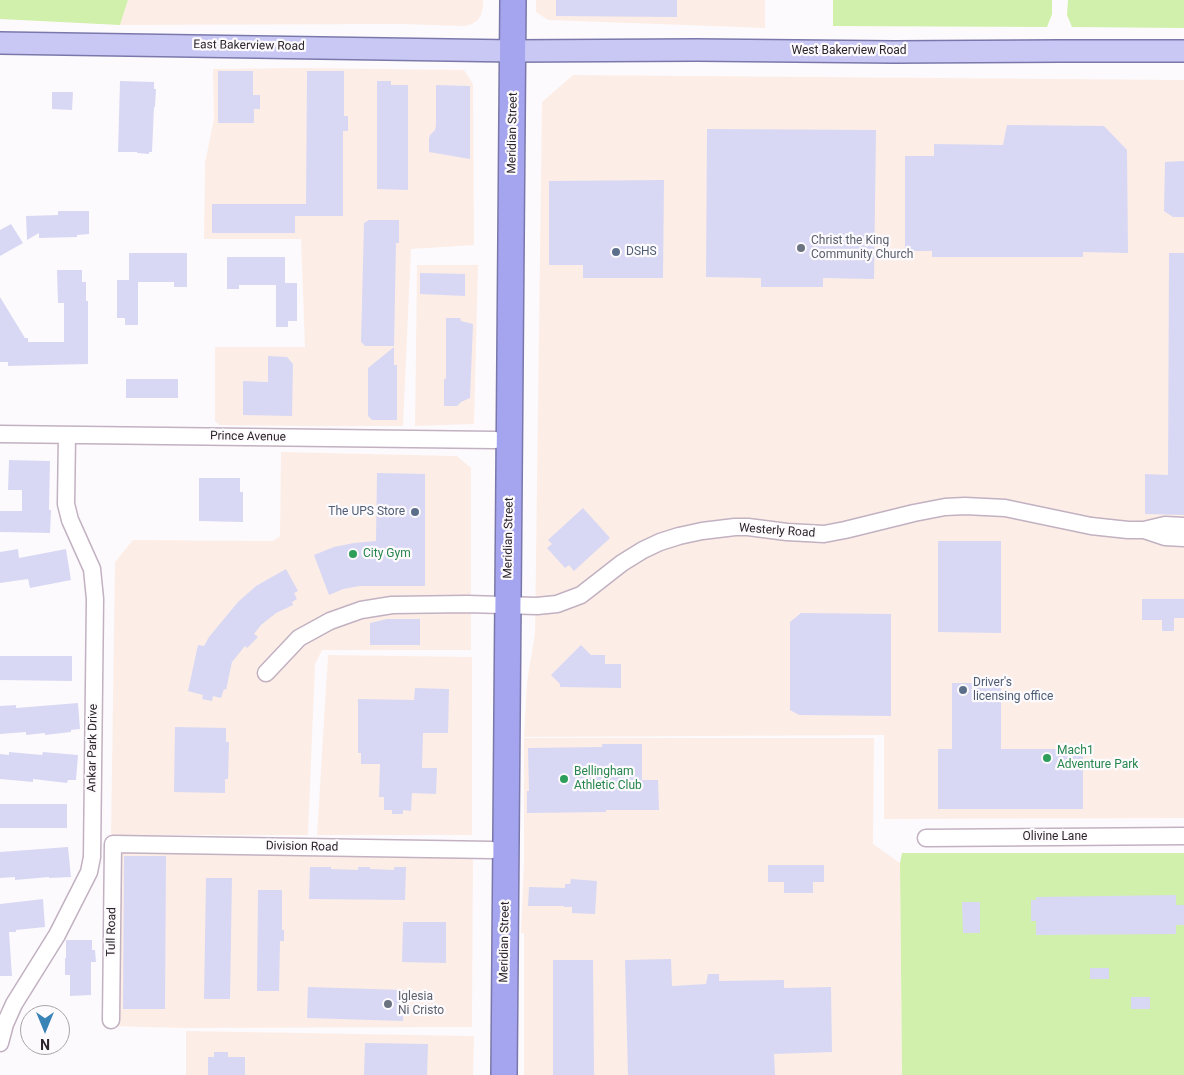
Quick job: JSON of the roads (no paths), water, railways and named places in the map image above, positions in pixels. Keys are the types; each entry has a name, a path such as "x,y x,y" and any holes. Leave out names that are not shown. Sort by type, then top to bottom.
{"highway":[{"name":"Meridian Street","path":"490,1075 499,852 499,761 493,737 509,500 506,50 499,0"},
{"name":"Meridian Street","path":"504,1075 499,852 501,605 495,440 506,50 513,0"},
{"path":"495,440 502,455 502,472 509,500"}],"main road":[{"name":"East Bakerview Road","path":"0,43 506,50"},
{"name":"West Bakerview Road","path":"506,50 1184,51"}],"street":[{"name":"Prince Avenue","path":"0,434 495,440"},
{"name":"Ankar Park Drive","path":"0,1043 5,1024 14,1004 57,935 89,872 92,857 95,599 92,569 70,520 66,504 67,435"},
{"name":"Westerly Road","path":"266,673 298,638 330,621 361,610 392,605 537,606 557,604 581,595 622,563 660,542 679,536 727,528 748,527 824,534 921,511 965,506 1005,508 1092,526 1128,530 1144,530 1165,525 1184,526"},
{"name":"Westerly Road","path":"1144,530 1165,537 1184,538"},
{"name":"Olivine Lane","path":"926,838 1184,836"},
{"name":"Division Road","path":"112,844 499,852"},
{"name":"Tull Road","path":"111,1020 112,844"}],"place":[{"name":"Christ the King Community Church","path":"801,248"},
{"name":"DSHS","path":"616,252"},
{"name":"The UPS Store","path":"415,512"},
{"name":"City Gym","path":"353,554"},
{"name":"Driver's licensing office","path":"963,690"},
{"name":"Mach1 Adventure Park","path":"1047,758"},
{"name":"Bellingham Athletic Club","path":"564,779"},
{"name":"Iglesia Ni Cristo","path":"388,1004"}]}
